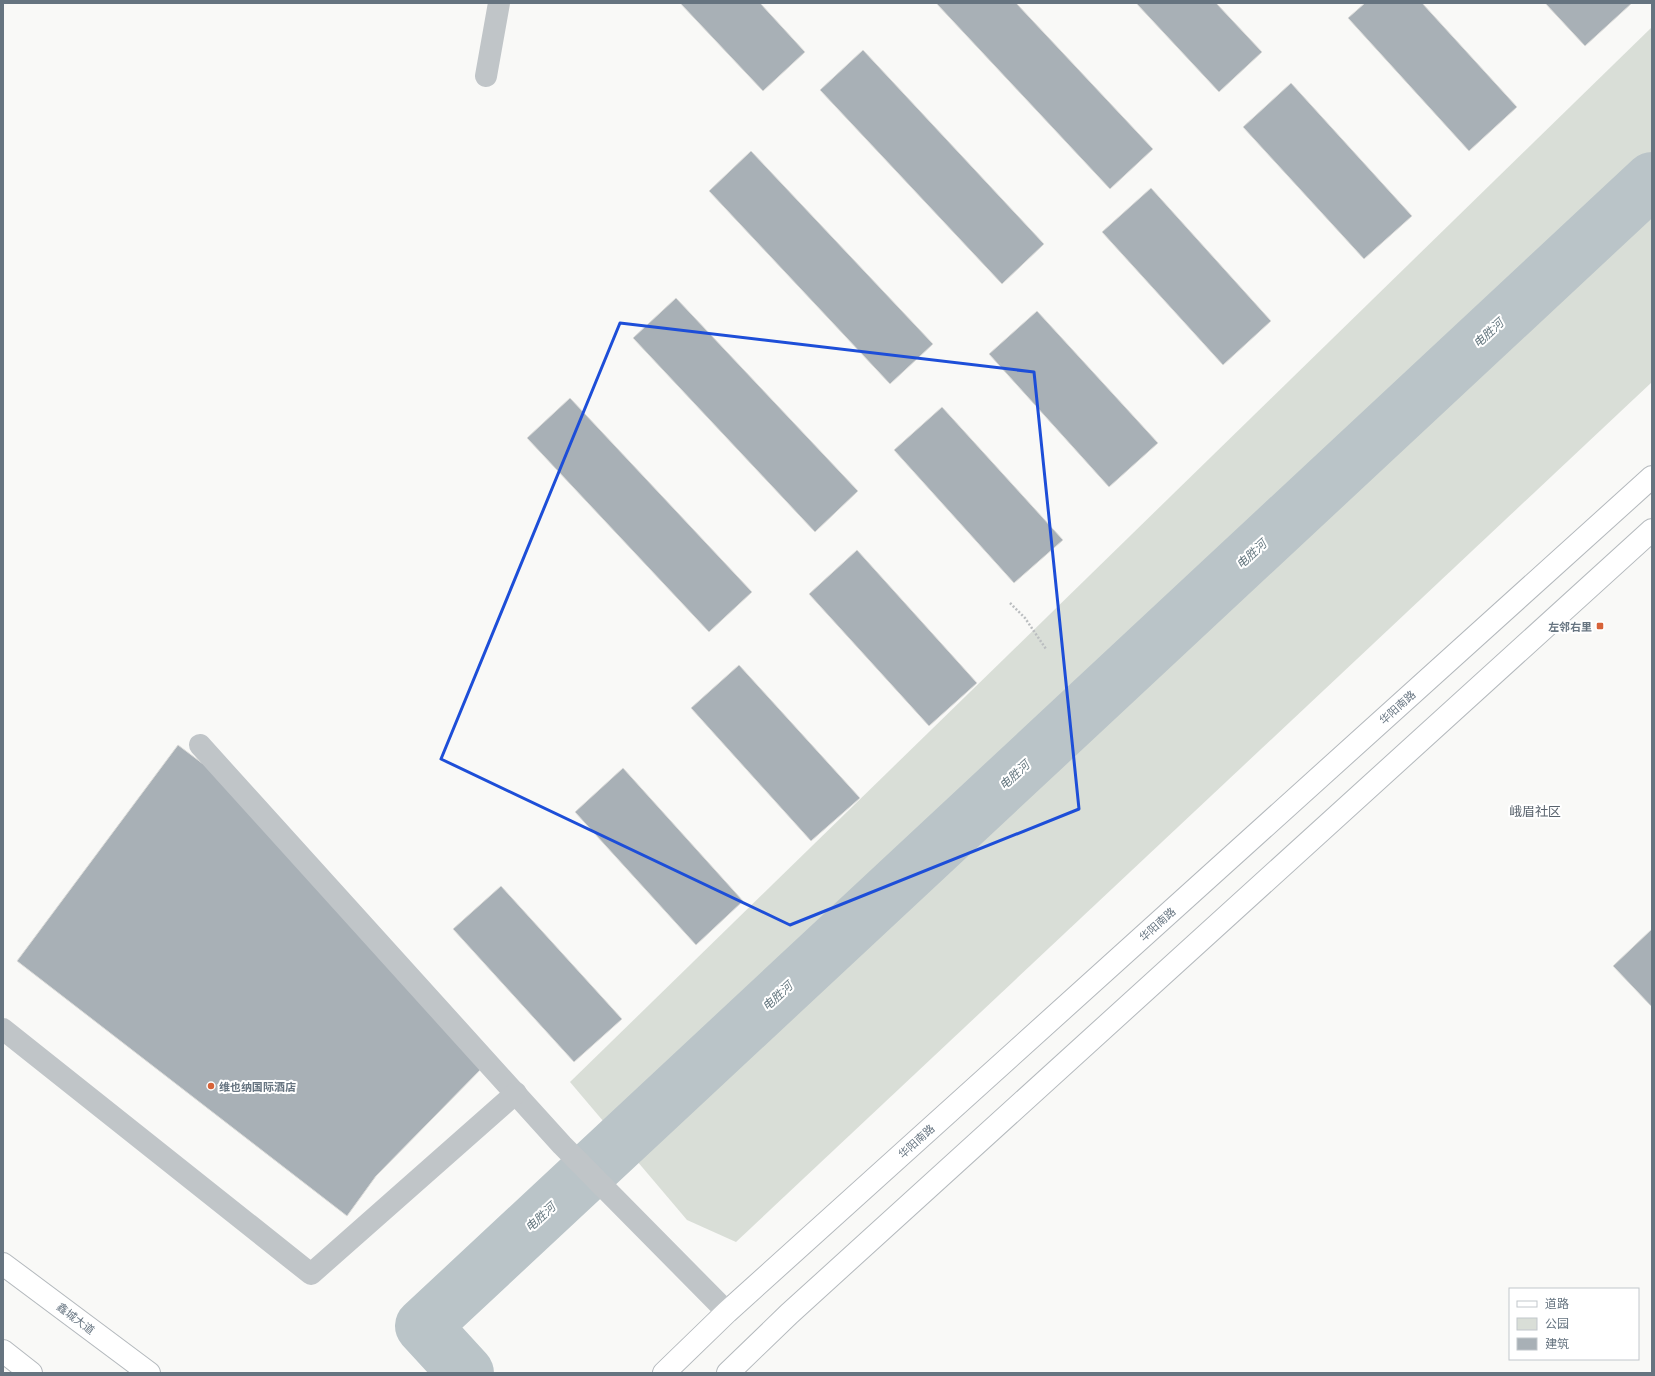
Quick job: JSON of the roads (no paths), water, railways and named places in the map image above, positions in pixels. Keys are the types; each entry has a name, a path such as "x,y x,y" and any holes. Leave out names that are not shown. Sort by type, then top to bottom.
{"main road":[{"name":"华阳南路","path":"655,1373 670,1368 727,1312 1652,477"},
{"path":"728,1373 800,1303 1652,530"},
{"name":"鑫城大道","path":"3,1264 149,1373"},
{"path":"3,1351 31,1373"}],"lane":[{"path":"486,76 499,3"},
{"path":"200,745 562,1145 727,1312"},
{"path":"3,1029 311,1274 516,1093"}],"waterway":[{"name":"电胜河","path":"466,1373 423,1326 1652,180"}],"place":[{"name":"左邻右里","path":"1600,626"},
{"name":"维也纳国际酒店","path":"211,1086"}],"district":[{"name":"峨眉社区","path":"1535,811"}]}
